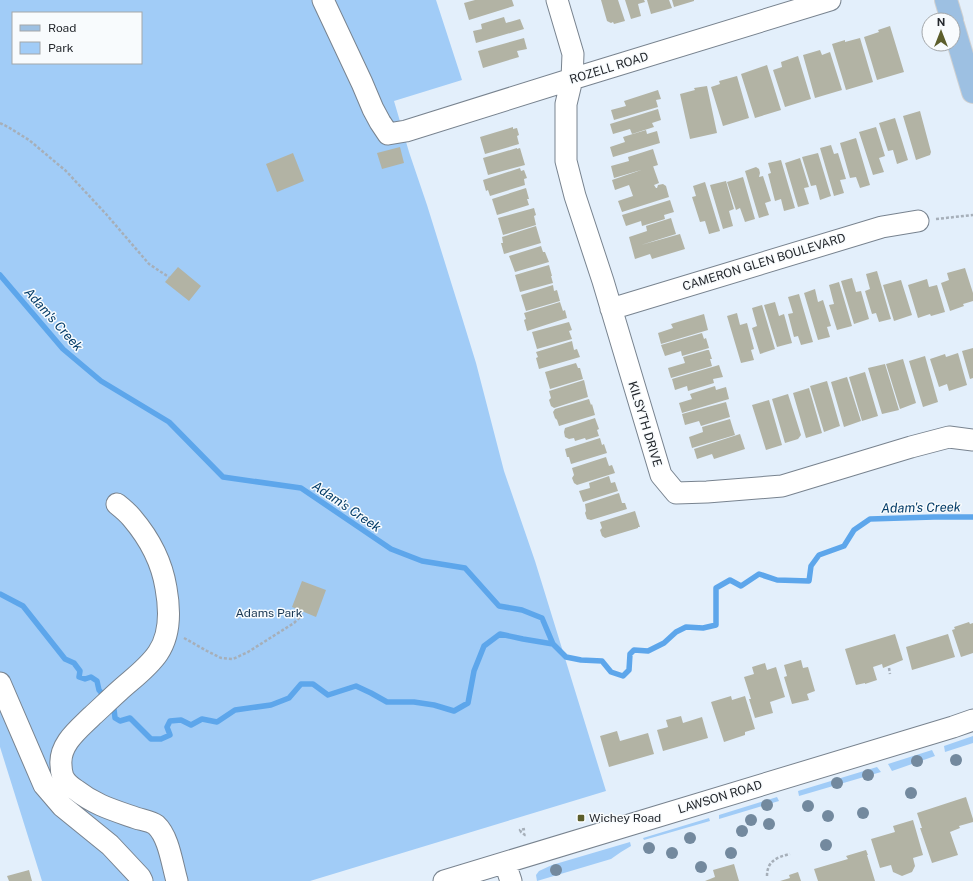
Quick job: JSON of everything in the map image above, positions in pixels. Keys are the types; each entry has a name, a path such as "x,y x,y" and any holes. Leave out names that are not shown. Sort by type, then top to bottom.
{"main road":[{"path":"946,0 950,12"},
{"path":"961,52 973,92"}],"street":[{"name":"ROZELL ROAD","path":"323,0 373,109 388,134 406,131 830,0"},
{"name":"KILSYTH DRIVE","path":"557,0 573,54 572,79 566,104 566,161 575,196 661,475 676,493 782,486 949,437 973,440"},
{"name":"CAMERON GLEN BOULEVARD","path":"611,309 882,226 918,221"},
{"path":"117,504 136,523 156,554 165,581 169,601 169,624 158,653 76,731 69,740 63,750 61,766 63,777 70,786 85,797 100,806 155,824 164,835 177,881"},
{"path":"0,683 44,785 62,806 110,845 142,881"},
{"name":"LAWSON ROAD","path":"444,881 508,872 973,720"}],"path":[{"path":"0,123 29,140 66,171 106,214 149,264 170,276"},
{"path":"918,221 973,215"},
{"path":"167,632 183,638 221,658 233,659 248,652 294,623 300,617 302,611"},
{"path":"889,668 890,674"},
{"path":"525,829 520,830 525,835 531,834"},
{"path":"767,876 767,870 770,864 776,859 790,854"}],"green space":[{"name":"Adams Park","path":"0,0 436,0 462,80 394,101 476,363 504,471 535,561 606,791 310,881 42,881 0,747"},
{"path":"973,736 973,743 945,752 944,746"},
{"path":"932,750 935,756 892,771 888,764"},
{"path":"877,767 881,772 799,796 798,791"},
{"path":"777,797 779,801 719,819 719,815"},
{"path":"709,818 710,821 644,840 643,838"},
{"path":"630,842 631,846 611,859 537,881 536,875 539,871 552,865"}],"building":[{"path":"475,0 512,0 514,6 469,20 464,3"},
{"path":"601,0 618,0 625,21 614,24 613,22 611,23 607,21"},
{"path":"625,0 644,0 645,2 638,4 641,16 631,19"},
{"path":"647,0 669,0 672,8 651,14"},
{"path":"672,0 694,0 694,1 674,7"},
{"path":"504,17 506,23 520,19 524,29 476,43 473,31 482,29 481,24"},
{"path":"890,26 904,72 877,80 864,37 879,32 878,30"},
{"path":"524,38 527,49 517,51 519,57 483,68 478,51"},
{"path":"860,38 873,82 846,90 832,44"},
{"path":"820,50 822,55 830,52 842,90 815,98 803,55"},
{"path":"798,56 811,99 785,107 773,70 782,67 781,62"},
{"path":"767,65 781,110 755,118 741,74"},
{"path":"737,76 749,118 723,126 711,87 720,84 719,81"},
{"path":"707,86 717,133 690,139 680,94 695,90 694,88"},
{"path":"658,90 661,99 656,100 658,107 614,120 611,110 626,106 624,101"},
{"path":"658,109 661,120 652,123 654,127 632,134 630,129 613,134 610,124"},
{"path":"920,111 931,152 930,155 916,160 903,116"},
{"path":"895,118 908,160 897,164 893,150 888,151 879,123"},
{"path":"513,127 513,129 517,128 519,144 485,154 480,137"},
{"path":"876,127 885,156 879,158 884,172 873,175 859,132"},
{"path":"646,130 647,134 657,131 660,143 613,157 610,147 625,142 623,137"},
{"path":"856,138 870,185 860,188 856,177 850,178 840,143"},
{"path":"831,145 834,154 838,153 846,179 840,180 844,193 834,196 820,148"},
{"path":"400,147 404,163 382,169 377,153"},
{"path":"520,148 525,165 488,175 483,158"},
{"path":"653,149 658,165 614,178 611,166 629,161 628,157"},
{"path":"293,153 304,181 277,192 266,164"},
{"path":"818,153 831,196 820,200 816,185 811,186 802,157"},
{"path":"800,158 809,187 804,188 809,204 798,207 785,163"},
{"path":"781,160 795,208 784,211 781,199 775,201 768,174 771,173 768,163"},
{"path":"653,166 659,183 654,185 656,188 658,185 663,184 666,186 669,197 622,212 618,201 633,196 629,185 615,190 612,180"},
{"path":"756,167 759,169 759,177 763,176 771,201 765,203 769,215 759,218 745,171"},
{"path":"520,168 521,171 524,170 527,178 524,179 525,185 490,196 488,190 486,191 483,180"},
{"path":"743,177 755,219 745,222 740,208 736,210 727,182"},
{"path":"726,181 734,209 729,211 733,226 723,229 710,185"},
{"path":"705,182 720,231 709,234 705,221 700,222 692,197 696,196 693,186"},
{"path":"526,188 529,205 497,215 492,199"},
{"path":"670,200 674,212 664,215 665,219 642,226 641,221 626,226 622,215"},
{"path":"534,208 536,225 503,235 498,218"},
{"path":"671,218 676,234 641,245 680,234 685,249 652,259 650,254 635,259 629,237 647,231 646,226"},
{"path":"536,226 541,243 504,254 501,243 503,243 502,237"},
{"path":"541,246 549,262 515,272 509,256"},
{"path":"549,265 553,283 520,292 515,275"},
{"path":"178,267 201,286 189,301 165,282"},
{"path":"965,268 973,293 973,301 963,304 964,306 950,311 941,283 949,280 947,273"},
{"path":"877,271 891,319 879,322 876,313 872,314 865,291 870,289 866,274"},
{"path":"852,278 856,292 861,291 869,319 854,324 841,281"},
{"path":"927,279 929,287 937,285 945,312 931,316 930,314 918,318 908,285"},
{"path":"901,280 912,315 894,321 883,285"},
{"path":"839,282 852,326 837,330 829,305 834,304 829,285"},
{"path":"553,285 554,291 557,290 560,301 526,311 521,295"},
{"path":"815,289 818,302 823,300 831,326 827,327 830,337 818,340 804,293"},
{"path":"799,294 813,342 801,345 798,336 794,337 788,314 793,313 788,297"},
{"path":"560,302 563,311 565,310 567,318 527,331 524,313"},
{"path":"775,302 779,316 784,314 792,343 777,347 764,305"},
{"path":"762,305 775,349 760,354 752,328 757,326 752,308"},
{"path":"737,313 740,325 747,323 754,349 751,350 754,360 741,363 727,316"},
{"path":"704,314 708,330 661,344 658,333 673,328 671,324"},
{"path":"569,322 572,330 569,331 572,339 537,349 532,332"},
{"path":"702,333 704,339 706,338 709,348 682,356 681,351 665,356 661,345"},
{"path":"572,341 574,350 577,349 580,357 539,369 536,352"},
{"path":"973,348 973,378 970,379 962,351"},
{"path":"709,350 712,359 710,359 712,366 671,378 668,368 685,363 683,357"},
{"path":"958,353 967,385 949,391 947,384 939,387 930,359 945,354 946,357"},
{"path":"925,356 938,402 923,407 909,361"},
{"path":"903,359 916,403 900,409 886,364"},
{"path":"576,363 578,368 580,368 583,379 550,389 545,372"},
{"path":"885,364 899,410 882,414 868,368"},
{"path":"719,365 723,377 713,379 714,383 688,391 687,386 675,390 672,379"},
{"path":"865,372 878,416 862,421 849,377"},
{"path":"847,377 861,421 844,427 831,382"},
{"path":"584,380 588,397 554,408 551,406 549,391"},
{"path":"827,381 840,426 824,432 810,386"},
{"path":"715,386 716,390 726,387 729,399 682,413 679,403 692,399 690,394"},
{"path":"809,388 822,433 806,438 793,393"},
{"path":"788,394 801,435 798,439 785,443 772,399"},
{"path":"589,399 595,415 559,426 553,412 555,409"},
{"path":"769,400 782,445 766,450 752,405"},
{"path":"726,402 730,417 701,426 699,421 685,425 682,414"},
{"path":"595,418 599,429 597,430 599,436 586,440 585,438 575,441 574,438 569,439 565,437 565,428"},
{"path":"730,419 735,435 692,448 689,437 703,432 702,427"},
{"path":"740,434 745,449 714,459 712,454 697,459 694,449"},
{"path":"600,438 607,453 571,464 565,449"},
{"path":"606,457 609,466 612,465 615,473 577,485 574,483 572,478 574,475 572,468"},
{"path":"609,476 611,483 615,482 618,491 583,502 579,491 590,488 589,483"},
{"path":"619,493 622,503 625,503 627,509 591,520 587,519 585,504"},
{"path":"635,511 640,527 605,538 602,536 600,522"},
{"path":"302,581 326,590 316,617 292,607"},
{"path":"969,622 970,624 973,623 973,653 961,657 952,630 955,629 954,627"},
{"path":"895,634 903,660 883,668 882,664 873,667 877,680 856,685 845,649"},
{"path":"948,634 955,657 912,670 906,647"},
{"path":"801,660 803,668 808,667 815,691 807,694 809,700 792,704 784,677 787,676 784,665"},
{"path":"765,663 767,670 776,667 785,697 770,702 773,713 755,718 744,677 754,674 752,667"},
{"path":"731,696 732,700 745,696 755,729 745,732 745,735 724,742 711,702"},
{"path":"681,716 683,723 702,717 708,738 663,751 657,730 668,727 666,720"},
{"path":"617,731 620,741 648,733 654,754 609,767 600,736"},
{"path":"966,797 973,822 959,826 960,828 950,832 958,855 932,863 920,828 922,828 917,813"},
{"path":"913,820 923,855 913,858 915,866 912,872 902,876 893,872 891,865 880,868 871,839 895,832 893,826"},
{"path":"866,850 875,881 818,881 814,869 848,859 846,856"},
{"path":"734,864 739,881 705,881 715,877 713,870"},
{"path":"29,870 32,881 9,881 7,876"},
{"path":"798,872 801,881 780,881 790,878 789,875"}],"waterway":[{"name":"Adam's Creek","path":"0,275 63,349 101,381 169,422 223,477 301,488 391,549 422,561 465,568 499,606 522,610 542,618 553,644 566,657 581,660 602,661 611,672 623,676 629,670 630,654 634,650 648,651 664,643 676,632 686,627 703,628 716,625 716,588 730,580 741,586 759,574 777,580 809,581 811,566 819,555 844,546 854,530 870,519 973,517"},
{"name":"Adam's Creek","path":"0,594 23,606 65,659 74,663 80,671 79,677 85,679 91,677 97,681 99,690 105,697"},
{"name":"Adam's Creek","path":"112,706 114,709 115,718 120,721 130,718 151,739 161,739 170,735 167,727 170,721 181,720 191,725 202,719 217,722 235,710 271,705 289,698 301,684 313,684 328,695 356,686 387,702 414,702 434,705 454,711 468,703 474,671 484,646 500,634 553,644"}],"place":[{"name":"Wichey Road","path":"581,818"}]}
